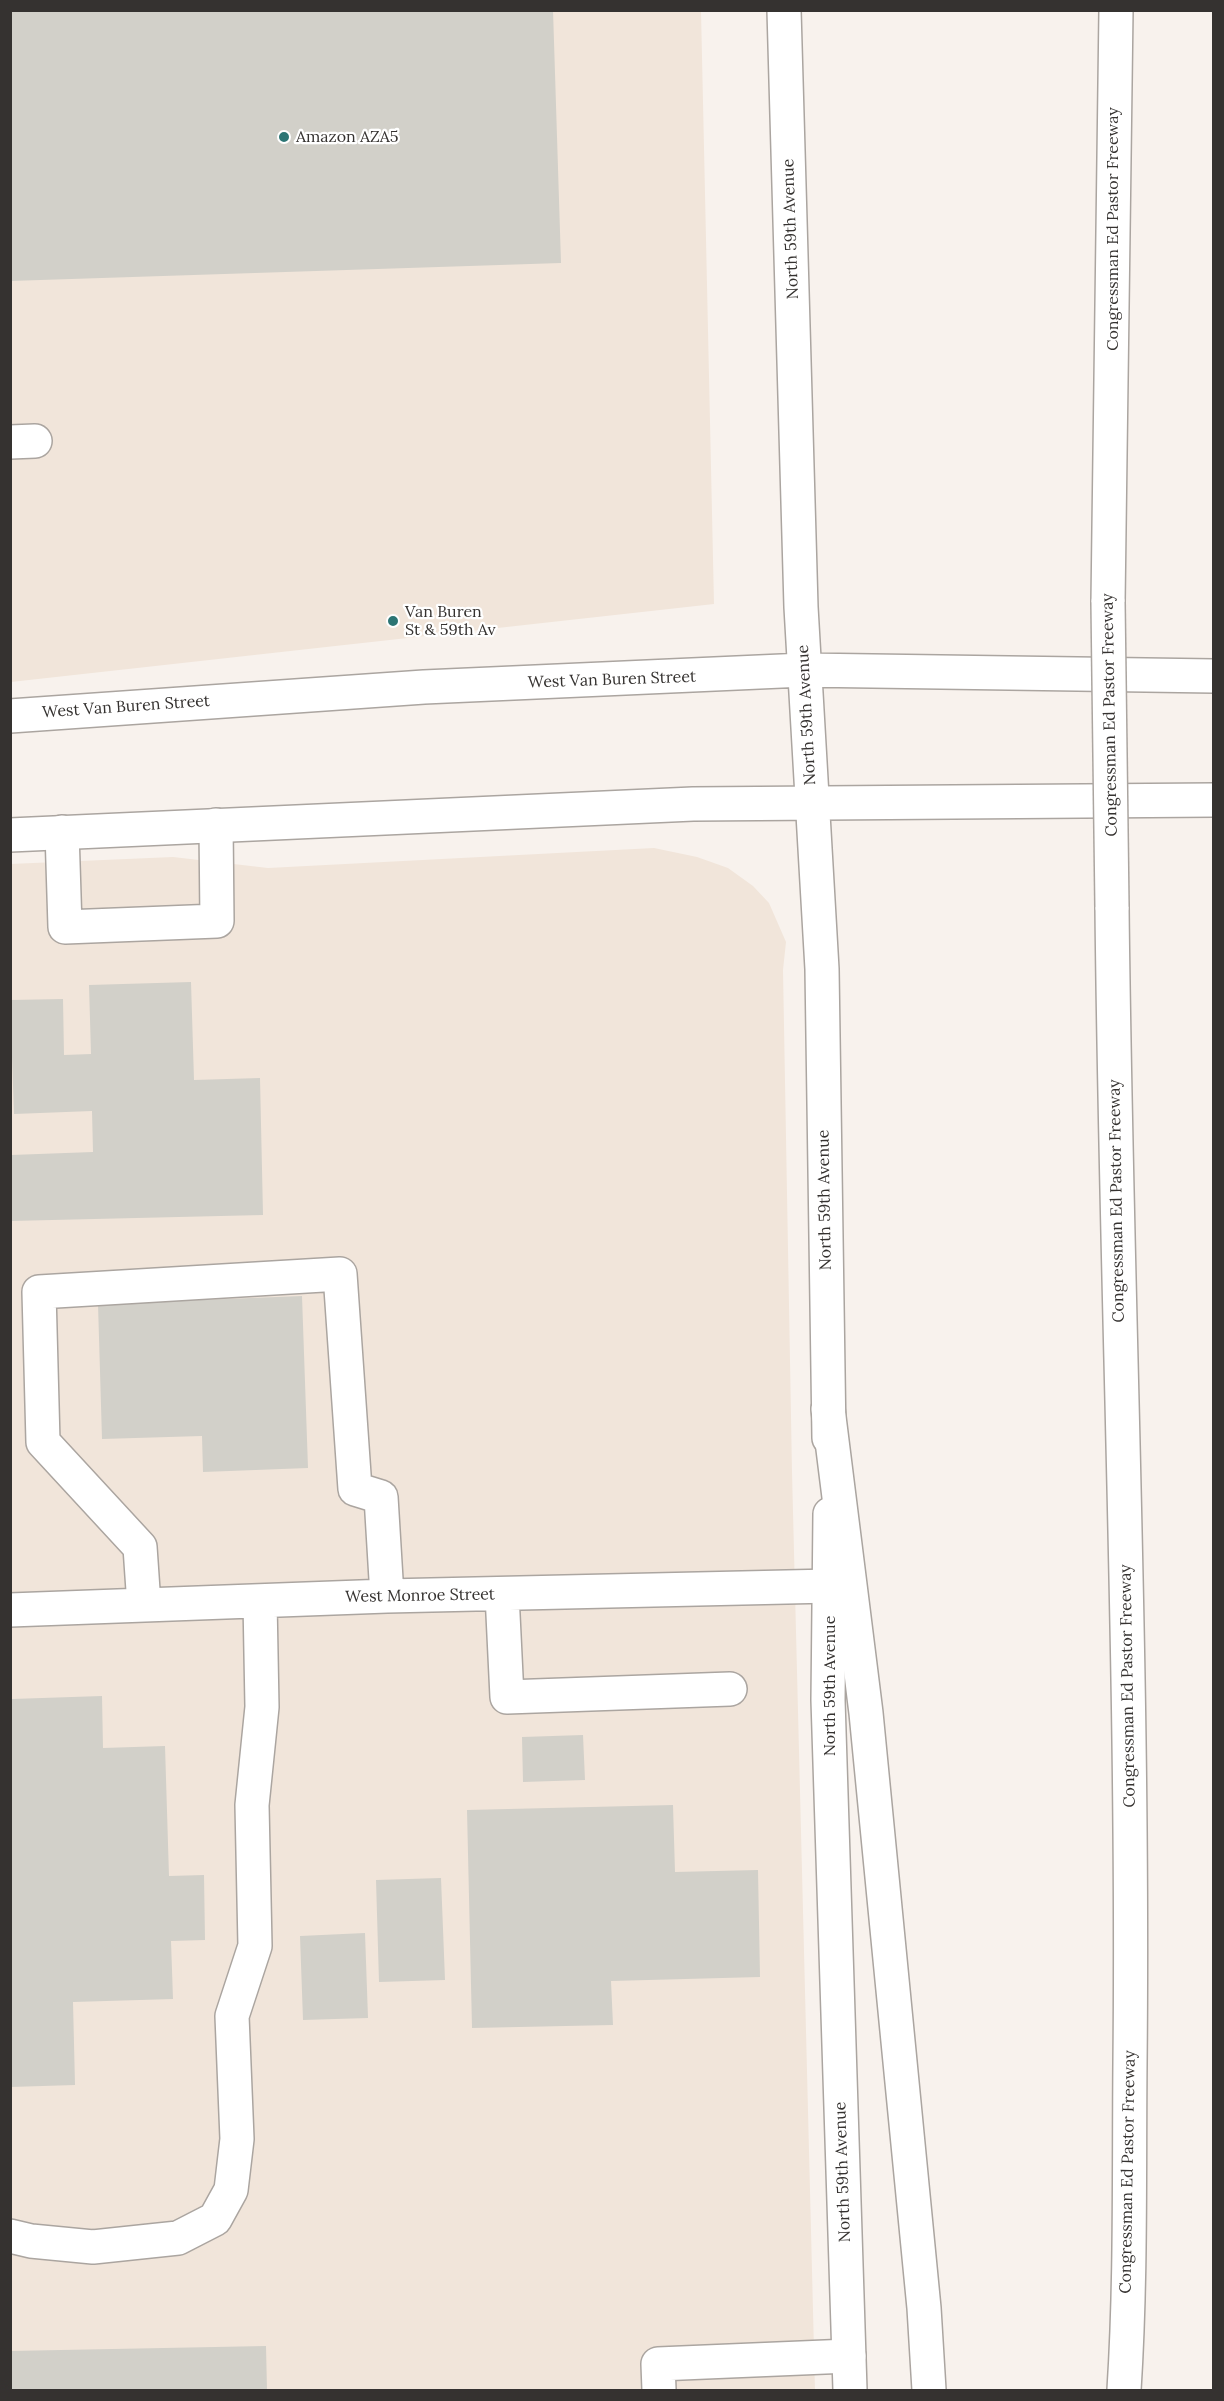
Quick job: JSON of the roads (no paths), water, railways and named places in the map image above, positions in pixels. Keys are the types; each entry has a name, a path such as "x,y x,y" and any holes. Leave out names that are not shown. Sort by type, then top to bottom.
{"main road":[{"name":"North 59th Avenue","path":"784,10 804,670 822,969 831,1586 828,1700 850,2391"},
{"name":"Congressman Ed Pastor Freeway","path":"1116,10 1108,602 1114,1158 1128,1650 1132,1886 1124,2391"},
{"name":"West Van Buren Street","path":"10,716 424,687 804,670 1214,676"},
{"path":"10,835 693,804 812,801 1214,800"},
{"path":"62,832 65,927 217,921 216,825"},
{"path":"144,1605 140,1547 43,1442 39,1292 340,1274 355,1489 381,1497 387,1596"},
{"path":"828,1409 866,1713 924,2308 930,2391"},
{"name":"West Monroe Street","path":"10,1610 387,1596 831,1586"},
{"path":"502,1594 507,1697 730,1689"},
{"path":"10,2236 31,2241 93,2247 178,2238 214,2219 231,2190 237,2139 231,2016 255,1946 252,1805 262,1707 260,1601"},
{"path":"659,2391 658,2364 849,2356"}],"place":[{"name":"Amazon AZA5","path":"284,137"},
{"name":"Van Buren St & 59th Av","path":"393,621"}]}
